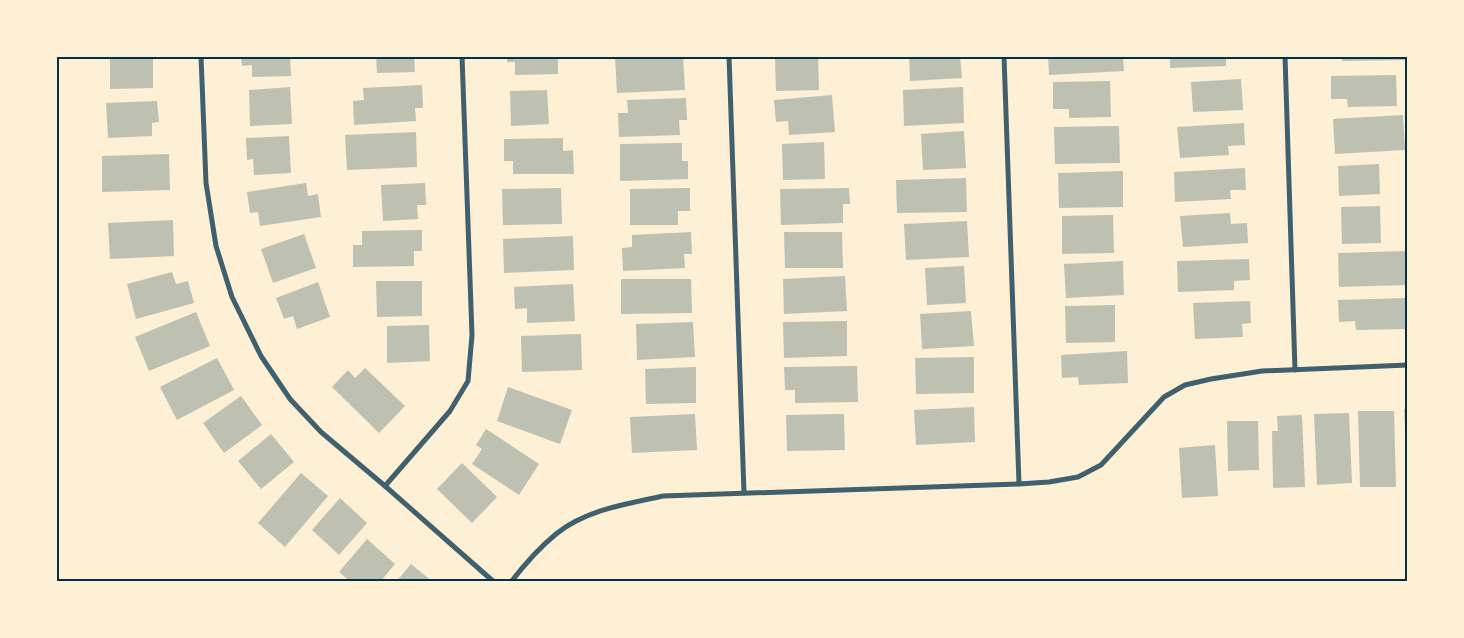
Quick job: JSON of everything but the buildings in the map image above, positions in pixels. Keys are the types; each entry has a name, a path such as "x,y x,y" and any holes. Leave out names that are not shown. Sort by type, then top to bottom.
{"street":[{"path":"201,56 206,183 216,246 232,297 261,356 290,399 321,432 494,582"},
{"path":"385,486 450,411 468,381 472,335 462,56"},
{"path":"729,56 744,493"},
{"path":"1004,56 1019,484"},
{"path":"1284,56 1295,370"},
{"path":"511,582 529,560 556,534 581,519 609,508 663,496 1019,484 1049,482 1078,477 1101,465 1164,397 1185,385 1211,378 1262,371 1408,365"}]}
